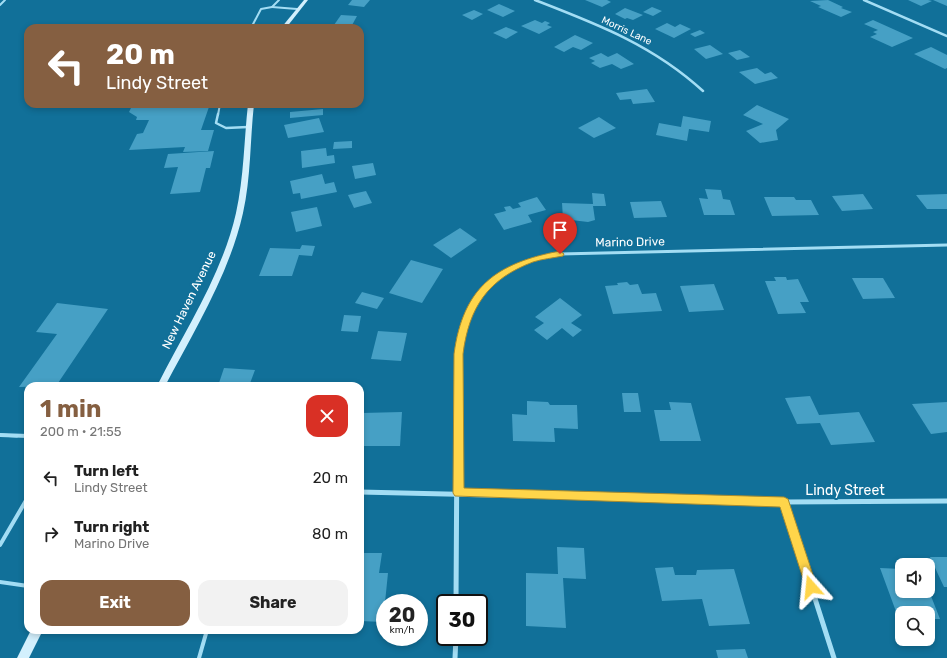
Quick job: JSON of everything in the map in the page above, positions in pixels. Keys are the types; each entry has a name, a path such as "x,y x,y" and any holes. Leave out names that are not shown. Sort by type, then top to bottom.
{"main road":[{"path":"286,24 306,0"},
{"name":"New Haven Avenue","path":"162,382 221,268 236,227 244,185 250,108"},
{"path":"23,658 35,634"}],"street":[{"name":"Morris Lane","path":"535,0 656,52 686,73 703,91"},
{"path":"864,0 947,36"},
{"name":"Marino Drive","path":"456,594 458,354 466,316 476,299 488,284 519,264 546,256 578,253 947,245"},
{"name":"Lindy Street","path":"364,492 458,493 784,502 947,501"},
{"path":"784,502 834,658"},
{"path":"455,658 456,646"}],"lane":[{"path":"0,5 5,0"},
{"path":"272,7 279,0"},
{"path":"253,24 261,9 272,7 297,9"},
{"path":"219,108 216,123 218,126 224,128 248,127"},
{"path":"0,435 24,436"},
{"path":"0,545 24,504"},
{"path":"0,582 24,585"},
{"path":"199,658 206,634"}],"building":[{"path":"352,0 370,0 364,7 348,5"},
{"path":"585,0 607,0 611,2 602,7"},
{"path":"828,0 843,7 841,8 852,12 841,17 818,7 821,6 810,1"},
{"path":"908,0 928,0 932,1 921,6"},
{"path":"933,0 947,0 947,6"},
{"path":"499,4 515,11 503,17 487,10"},
{"path":"652,7 662,11 653,16 643,12"},
{"path":"625,8 643,15 633,20 627,18 625,19 615,14"},
{"path":"474,10 483,14 472,20 462,15"},
{"path":"341,15 357,16 353,24 335,24"},
{"path":"535,20 542,23 545,21 550,23 547,25 552,27 539,34 521,26"},
{"path":"873,20 913,38 892,47 870,37 877,34 873,32 878,30 864,24"},
{"path":"667,23 675,27 680,24 691,29 674,38 655,29"},
{"path":"506,27 518,32 506,39 493,33"},
{"path":"700,30 705,33 695,37 690,34"},
{"path":"575,35 593,43 581,50 573,47 564,52 554,47"},
{"path":"710,45 723,54 706,59 694,49"},
{"path":"931,47 947,55 947,68 945,69 914,54"},
{"path":"740,50 750,57 737,60 728,53"},
{"path":"601,53 608,57 617,53 634,64 621,69 612,64 600,68 591,63 595,61 589,58"},
{"path":"757,68 765,74 771,72 778,78 755,84 739,72"},
{"path":"647,89 655,102 633,104 631,99 620,100 616,93"},
{"path":"757,105 789,119 776,130 778,140 760,143 746,131 763,124 743,115"},
{"path":"131,108 209,108 201,130 214,130 208,151 183,152 185,147 129,150 137,134 143,133 149,120 136,120 137,117 129,112"},
{"path":"323,109 323,115 290,118 290,112"},
{"path":"683,116 711,121 709,132 689,129 687,141 656,135 659,123 681,127"},
{"path":"599,117 616,128 594,138 578,128"},
{"path":"319,118 324,132 288,138 284,125"},
{"path":"352,141 352,148 333,149 334,142"},
{"path":"326,148 327,156 334,155 335,163 302,168 301,151"},
{"path":"214,151 210,168 206,168 200,192 170,194 178,167 164,168 168,154"},
{"path":"373,163 376,175 355,179 352,166"},
{"path":"322,174 325,184 334,182 337,192 301,199 300,193 293,194 290,181"},
{"path":"705,189 721,190 723,199 730,200 735,215 704,215 699,198 708,199"},
{"path":"366,191 372,203 354,208 348,195"},
{"path":"592,193 604,194 606,206 593,206 595,220 588,222 563,219 562,203 593,204"},
{"path":"863,194 873,209 842,211 832,196"},
{"path":"947,194 947,209 927,209 916,195"},
{"path":"537,197 546,210 528,215 532,222 504,230 494,214 506,211 504,207 510,206 513,209 521,207 518,203"},
{"path":"764,197 794,197 796,200 811,200 819,215 772,216"},
{"path":"661,201 667,217 634,218 630,202"},
{"path":"317,207 322,226 296,232 291,212"},
{"path":"460,228 477,240 451,258 433,245"},
{"path":"302,245 315,246 312,256 299,255 292,276 259,276 270,248 300,249"},
{"path":"411,260 443,269 422,303 389,293"},
{"path":"774,277 786,277 787,280 798,279 809,302 800,302 806,313 778,314 765,281 776,281"},
{"path":"852,278 883,278 895,298 863,299"},
{"path":"627,282 630,285 638,284 642,294 656,293 662,311 613,314 605,286 618,285 617,283"},
{"path":"714,284 724,310 689,312 680,286"},
{"path":"362,292 384,298 377,309 355,303"},
{"path":"560,298 582,315 571,323 582,330 573,337 562,328 547,340 534,330 544,323 535,317"},
{"path":"57,303 108,309 59,382 24,382 24,387 19,387 57,334 36,332"},
{"path":"344,315 361,316 358,332 341,331"},
{"path":"378,331 407,333 401,361 371,359"},
{"path":"224,368 255,370 250,382 219,382"},
{"path":"622,393 638,393 641,412 624,412"},
{"path":"810,396 819,415 859,412 875,442 831,445 820,423 797,424 785,398"},
{"path":"527,401 548,402 550,405 577,405 578,429 554,428 555,442 513,441 512,414 527,415"},
{"path":"669,402 691,403 701,441 660,441 654,410 671,410"},
{"path":"947,402 947,432 931,434 912,404"},
{"path":"402,412 400,446 364,446 364,413"},
{"path":"557,547 584,548 586,579 563,578 566,628 526,626 526,573 558,574"},
{"path":"364,553 382,553 379,573 388,573 386,594 376,594 376,622 364,621"},
{"path":"947,557 947,587 944,587 935,568 935,558 930,558"},
{"path":"673,567 675,575 696,575 697,570 734,569 750,624 709,626 702,599 662,601 655,568"},
{"path":"880,568 895,569 895,598 932,598 935,606 895,606 895,609"},
{"path":"935,606 940,619 935,619"},
{"path":"745,649 748,658 718,658 716,650"}],"route":[{"path":"560,254 532,259 506,271 488,284 476,299 466,316 458,354 458,493 784,502 811,587"}]}
